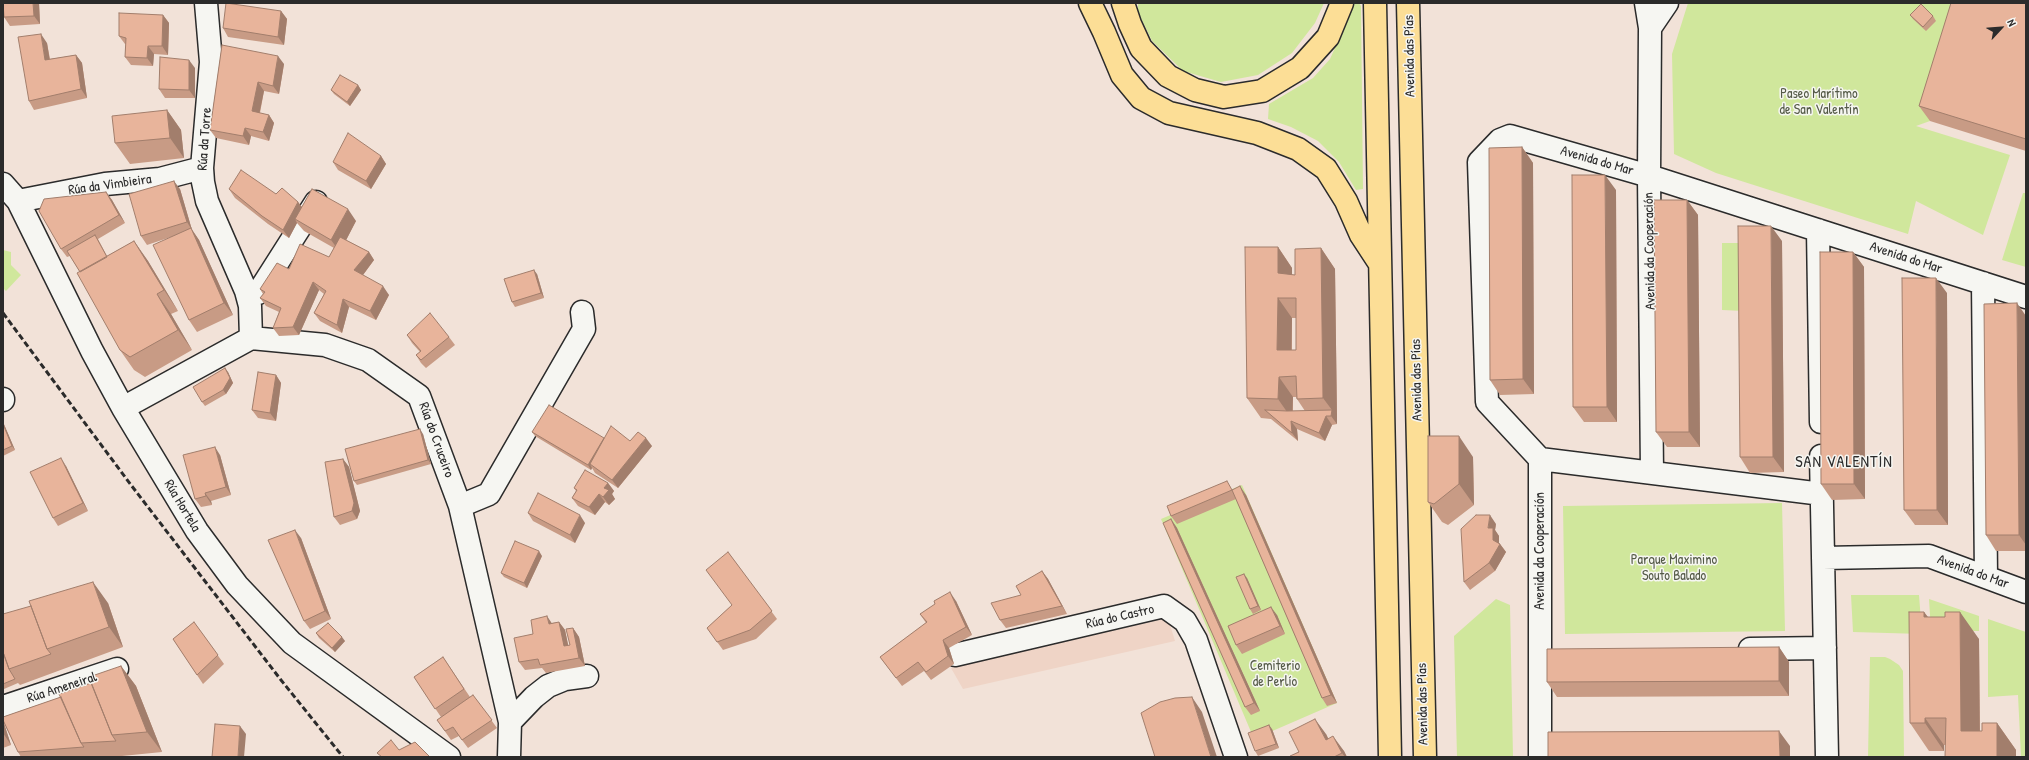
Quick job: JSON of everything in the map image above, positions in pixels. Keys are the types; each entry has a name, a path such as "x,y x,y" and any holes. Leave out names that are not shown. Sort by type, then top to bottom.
{"highway":[{"path":"1090,3 1122,75 1142,98 1169,113 1257,133 1298,149 1326,170 1346,201 1361,236 1380,264"},
{"path":"1123,3 1130,24 1141,48 1168,76 1195,90 1224,98 1262,91 1300,68 1328,37 1342,3"},
{"path":"1376,3 1390,757"},
{"name":"Avenida das Pías","path":"1408,3 1424,757"},
{"path":"1411,99 1421,3"}],"street":[{"name":"Rúa da Torre","path":"206,3 211,62 202,168 203,182 207,201 246,291 250,306 251,338"},
{"name":"Avenida da Cooperación","path":"1646,3 1650,28 1649,176 1652,473"},
{"path":"1650,28 1667,3"},
{"name":"Avenida do Mar","path":"1540,459 1487,402 1479,162 1500,140 1510,136 1649,176 2026,297"},
{"name":"Rúa da Vimbieira","path":"18,201 105,184 160,178 202,168"},
{"name":"Rúa Hortela","path":"3,184 18,201 92,351 123,408 197,531 243,591 292,643 449,757"},
{"path":"250,306 316,201"},
{"path":"1818,230 1827,757"},
{"path":"1983,283 1986,577"},
{"path":"460,506 489,494 584,329 582,312"},
{"path":"123,408 251,338"},
{"name":"Rúa do Cruceiro","path":"251,338 325,345 368,360 420,396 460,506 510,722 509,757"},
{"name":"Avenida da Cooperación","path":"1540,459 1540,757"},
{"path":"1540,459 1822,494"},
{"name":"Avenida do Mar","path":"1823,558 1929,556 2026,592"},
{"name":"Rúa do Castro","path":"955,656 1164,606 1185,621 1196,640 1236,757"},
{"path":"1730,649 1824,648"},
{"path":"1540,651 1564,651"},
{"name":"Rúa Ameneiral","path":"3,707 120,668"},
{"path":"510,722 548,686 565,679 587,676"}],"shaded area":[{"path":"1168,618 1175,641 963,689 951,668"}],"green space":[{"path":"1138,3 1324,3 1315,23 1292,53 1258,75 1221,82 1183,71 1152,41 1138,12"},
{"path":"1355,3 1359,3 1361,6 1363,189 1356,190 1339,162 1318,141 1291,127 1268,119 1269,104 1313,78 1330,59"},
{"name":"Paseo Marítimo de San Valentín","path":"1688,3 1966,3 1930,121 1916,126 2010,155 1983,235 1916,201 1908,234 1716,173 1674,154 1672,54"},
{"path":"2023,193 2026,193 2026,267 2002,260"},
{"path":"1722,243 1744,243 1744,311 1722,310"},
{"path":"3,250 11,252 11,265 21,275 6,291 3,288"},
{"name":"Cemiterio de Perlío","path":"1242,485 1337,703 1254,739 1161,519"},
{"name":"Parque Maximino Souto Balado","path":"1782,503 1785,631 1565,634 1563,506"},
{"path":"1851,595 1919,595 1922,634 1853,632"},
{"path":"1496,599 1510,605 1513,757 1457,757 1454,636"},
{"path":"1929,599 1979,616 1979,631 1931,631"},
{"path":"1988,619 2026,632 2026,757 2021,757 2018,695 1988,697"},
{"path":"1870,657 1885,657 1890,659 1899,665 1903,671 1904,757 1868,757"}],"building":[{"path":"3,3 33,3 34,16 4,17"},
{"path":"226,3 281,11 278,37 223,28"},
{"path":"1951,3 2026,3 2026,139 1919,106"},
{"path":"1921,4 1933,16 1923,27 1910,15"},
{"path":"119,13 163,15 162,46 148,46 147,58 125,57 126,38 119,36"},
{"path":"41,34 45,60 76,55 81,89 29,101 18,37"},
{"path":"222,45 278,56 273,86 258,82 252,111 269,115 263,132 245,128 243,136 210,130"},
{"path":"160,57 189,60 189,90 159,89"},
{"path":"340,75 358,85 347,102 331,90"},
{"path":"167,110 170,138 115,143 112,116"},
{"path":"348,133 381,156 366,181 333,162"},
{"path":"1522,147 1523,379 1490,380 1489,148"},
{"path":"241,170 276,194 282,188 298,202 283,230 262,216 229,189"},
{"path":"1572,175 1605,175 1607,407 1573,407"},
{"path":"174,181 187,222 141,236 129,194"},
{"path":"312,189 348,209 331,240 295,219"},
{"path":"106,192 119,215 61,249 39,211 44,199"},
{"path":"1654,200 1687,200 1689,432 1656,432"},
{"path":"1738,226 1771,226 1773,457 1740,457"},
{"path":"191,228 224,303 189,320 153,245"},
{"path":"95,235 107,257 80,272 67,251"},
{"path":"340,237 369,252 354,270 383,286 370,311 343,299 337,325 314,313 326,291 313,282 293,327 273,328 281,308 260,298 265,292 260,289 277,263 289,269 300,244 329,257"},
{"path":"134,241 164,290 157,294 178,330 130,357 120,350 77,273"},
{"path":"1245,247 1278,247 1278,273 1295,275 1295,249 1321,248 1323,398 1297,399 1296,376 1279,377 1278,399 1247,398","holes":["1278,298 1296,298 1296,350 1277,350"]},
{"path":"1820,252 1853,252 1854,484 1821,484"},
{"path":"534,270 541,293 512,302 504,279"},
{"path":"1902,278 1936,278 1937,510 1904,510"},
{"path":"2017,303 2019,535 1986,535 1984,304"},
{"path":"430,313 449,337 421,360 416,355 421,351 407,335"},
{"path":"225,368 230,378 223,390 202,402 193,387"},
{"path":"258,372 276,375 270,413 252,410"},
{"path":"549,405 604,438 588,465 532,432"},
{"path":"1265,410 1332,410 1331,416 1326,416 1319,433 1291,421 1292,433"},
{"path":"3,424 12,446 3,450"},
{"path":"611,426 630,441 638,432 646,438 612,480 590,464"},
{"path":"420,429 428,460 354,481 345,449"},
{"path":"1428,436 1459,436 1459,484 1434,504 1428,502"},
{"path":"215,447 226,487 205,493 206,496 195,499 183,455"},
{"path":"61,458 83,503 53,518 30,472"},
{"path":"343,459 354,503 352,511 334,517 325,462"},
{"path":"585,470 608,483 604,488 609,490 603,497 599,494 589,507 572,498 577,490 574,488"},
{"path":"1227,481 1232,490 1171,516 1167,506"},
{"path":"1240,486 1331,695 1322,698 1232,490"},
{"path":"538,493 580,515 570,535 528,513"},
{"path":"1476,515 1490,515 1488,528 1493,528 1493,540 1500,544 1489,563 1464,582 1461,529"},
{"path":"1171,519 1254,703 1245,707 1163,523"},
{"path":"295,530 325,611 304,621 268,540"},
{"path":"515,541 539,551 524,583 501,573"},
{"path":"728,552 772,611 750,630 717,642 707,628 732,605 706,570"},
{"path":"1042,571 1062,606 1000,620 991,603 1021,595 1016,586"},
{"path":"1244,574 1258,606 1250,609 1236,577"},
{"path":"93,582 109,627 47,649 29,601"},
{"path":"950,592 966,627 943,640 948,656 926,672 918,662 896,678 880,657 927,622 920,614 935,604 934,601"},
{"path":"31,606 47,649 51,654 9,669 3,652 3,614"},
{"path":"1271,607 1280,626 1236,645 1228,626"},
{"path":"1909,612 1924,612 1924,617 1945,617 1945,612 1960,612 1961,731 1982,731 1982,723 1997,723 1997,757 1945,757 1946,718 1925,718 1925,723 1910,723"},
{"path":"547,616 549,624 559,622 564,646 570,645 566,629 573,628 579,658 540,665 538,659 519,662 514,638 533,634 531,620"},
{"path":"194,622 218,655 197,675 173,639"},
{"path":"328,623 342,637 332,648 316,633"},
{"path":"1779,647 1779,681 1547,682 1547,649"},
{"path":"3,652 9,669 15,679 3,684"},
{"path":"443,657 464,689 435,709 414,677"},
{"path":"121,666 147,732 112,735 89,677"},
{"path":"91,683 112,735 116,741 81,743 59,694"},
{"path":"473,695 492,720 462,740 453,727 445,731 437,720"},
{"path":"61,697 84,747 18,752 3,717"},
{"path":"1192,697 1211,757 1155,757 1141,713 1160,702 1175,698"},
{"path":"1315,719 1326,740 1333,736 1342,753 1334,757 1290,757 1299,752 1289,732"},
{"path":"215,724 240,726 238,757 212,757"},
{"path":"1269,725 1276,744 1255,751 1248,733"},
{"path":"1779,731 1780,757 1548,757 1548,732"},
{"path":"391,740 399,750 415,742 430,757 382,757 377,753"}],"railway":[{"path":"3,313 131,485 281,680 343,757"}],"district":[{"name":"SAN VALENTÍN","path":"1844,463"}]}
